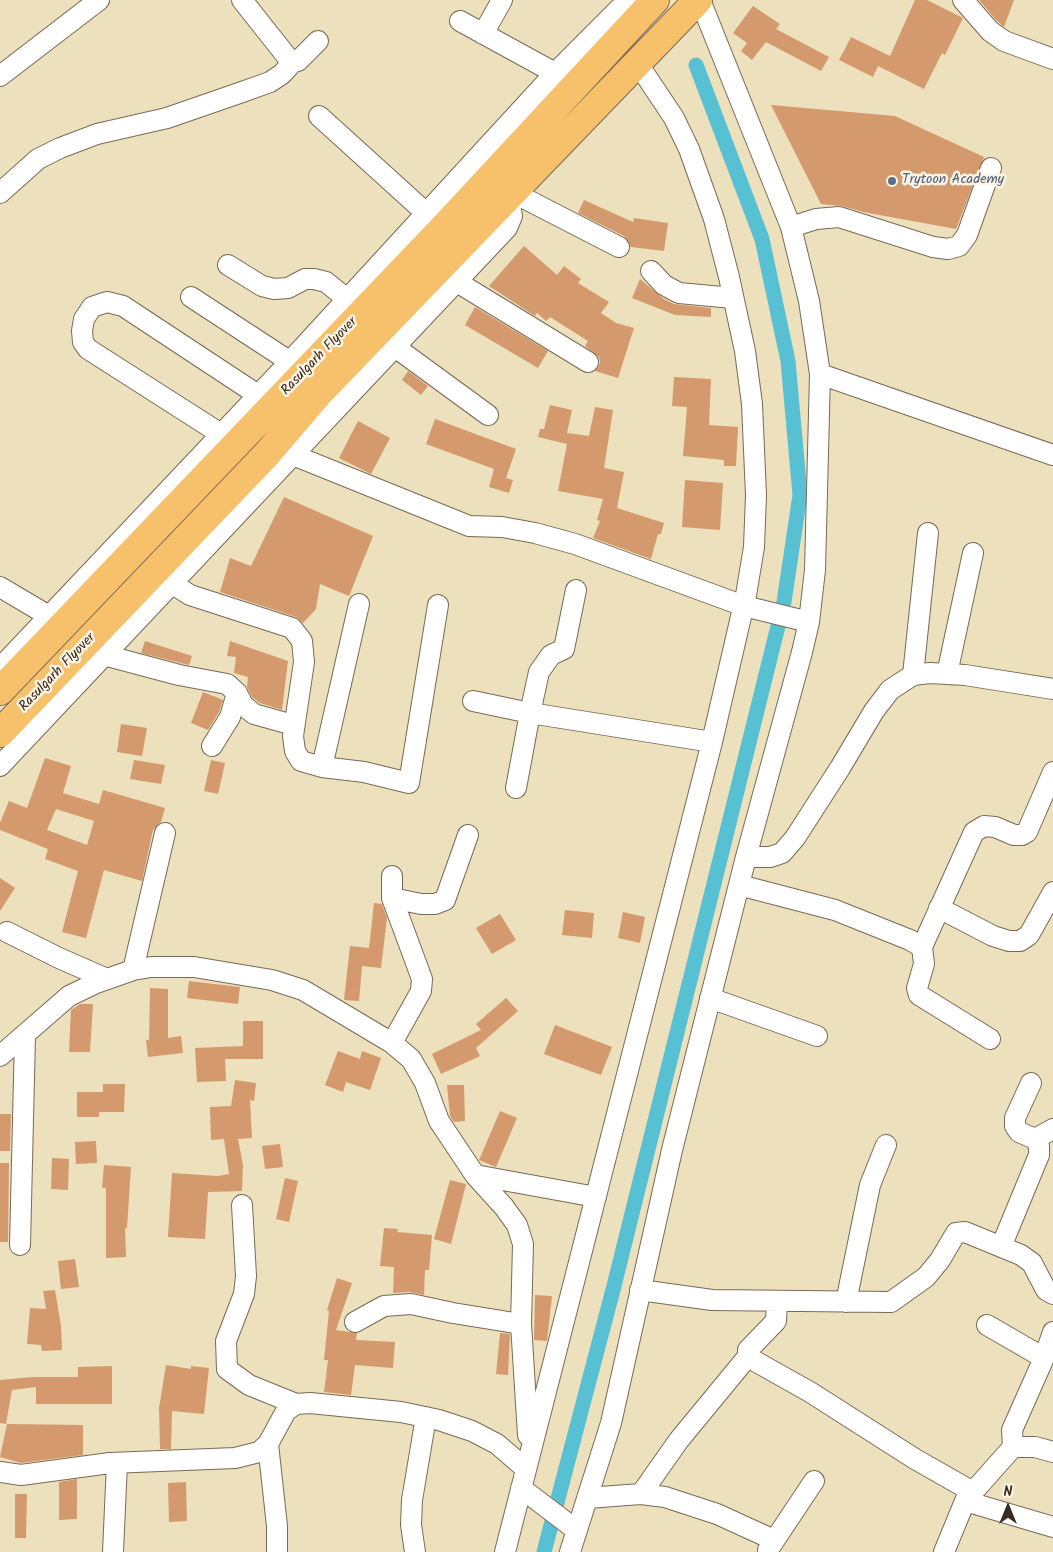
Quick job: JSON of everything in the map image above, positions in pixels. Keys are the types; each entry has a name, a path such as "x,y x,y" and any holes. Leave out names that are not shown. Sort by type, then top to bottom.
{"highway":[{"name":"Rasulgarh Flyover","path":"0,734 260,461 304,376 511,195 695,4"},
{"name":"Rasulgarh Flyover","path":"0,691 304,376 637,5"}],"street":[{"path":"0,76 99,0"},
{"path":"242,0 293,62"},
{"path":"483,34 502,0"},
{"path":"963,0 990,31 1004,42 1052,53"},
{"path":"570,1552 572,1527 588,1498 611,1423 672,1150 746,857 799,620 815,570 820,374 809,301 791,227 695,4"},
{"path":"0,668 258,395 304,376 347,299 555,73 637,5"},
{"path":"460,21 555,73"},
{"path":"0,193 38,159 60,148 97,134 167,118 270,82 282,74 293,62 298,61 318,42"},
{"path":"528,1462 712,742 749,607 754,547 756,495 752,404 745,351 733,298 714,219 689,149 674,118 638,64"},
{"path":"319,116 426,214"},
{"path":"791,227 816,219 839,217 933,247 948,249 959,246 967,235 991,168"},
{"path":"0,766 507,228 512,216 511,195 619,247"},
{"path":"228,265 262,286 274,289 288,288 305,279 314,279 326,282 347,299"},
{"path":"651,271 664,285 679,293 733,298"},
{"path":"457,282 588,362"},
{"path":"192,297 304,376"},
{"path":"221,434 88,349 83,342 82,331 84,319 92,307 107,302 124,306 258,395"},
{"path":"395,347 488,415"},
{"path":"820,374 1053,456"},
{"path":"293,455 469,526 502,527 535,532 575,544 749,607 799,620"},
{"path":"913,676 928,533"},
{"path":"947,674 973,552"},
{"path":"171,584 190,595 292,628 302,641 304,662 293,725 295,752 301,762 322,767 364,772 409,783 438,605"},
{"path":"0,587 49,616"},
{"path":"516,788 539,672 551,655 564,648 576,590"},
{"path":"322,767 359,604"},
{"path":"104,655 179,675 227,684 237,693 243,705 254,714 293,725"},
{"path":"746,857 770,857 782,853 795,838 874,711 890,690 913,676 947,674 1053,690"},
{"path":"212,746 230,717 237,693"},
{"path":"472,701 530,713 712,742"},
{"path":"990,1039 919,995 917,988 924,964 922,947 974,832 984,826 995,827 1014,835 1022,835 1027,832 1053,772"},
{"path":"133,970 165,833"},
{"path":"392,898 422,904 435,904 445,900 468,835"},
{"path":"392,876 392,898 422,979 421,991 392,1043"},
{"path":"739,885 835,910 910,940 922,947"},
{"path":"939,908 993,936 1009,941 1020,941 1029,935 1053,892"},
{"path":"8,932 59,958 107,979"},
{"path":"0,1056 69,996 133,970 151,967 194,967 272,980 303,990 392,1043 411,1059 425,1083 440,1121 474,1175 504,1207 517,1225 523,1244 522,1324 529,1494 505,1552"},
{"path":"710,998 817,1036"},
{"path":"20,1245 25,1036"},
{"path":"1031,1083 1015,1118 1015,1126 1019,1132 1035,1139"},
{"path":"1035,1139 1053,1129"},
{"path":"1001,1247 1039,1155 1035,1139"},
{"path":"846,1302 870,1185 886,1145"},
{"path":"474,1175 596,1197"},
{"path":"242,1205 246,1276 244,1294 226,1341 227,1370 249,1385 296,1404 310,1403 401,1412 426,1417 480,1436 528,1462"},
{"path":"640,1290 712,1300 891,1302 902,1296 926,1276 940,1260 956,1233 965,1232 1021,1255 1032,1263 1046,1290 1053,1294"},
{"path":"777,1302 776,1321 748,1350 749,1355 754,1360 810,1392 969,1496 1053,1527"},
{"path":"355,1322 384,1306 411,1304 453,1314 522,1324"},
{"path":"987,1325 1044,1358"},
{"path":"945,1552 969,1496 1013,1447 1012,1430 1044,1358 1053,1332"},
{"path":"640,1494 679,1440 749,1355"},
{"path":"0,1472 30,1474 117,1463 235,1458 258,1452 268,1444 286,1411 296,1404"},
{"path":"415,1552 411,1525 412,1500 426,1417"},
{"path":"268,1444 277,1526 277,1552"},
{"path":"1013,1447 1029,1447 1053,1452"},
{"path":"113,1552 117,1463"},
{"path":"588,1498 640,1494 665,1497 717,1514 770,1546 814,1482"},
{"path":"529,1494 572,1527"}],"building":[{"path":"915,0 927,0 963,18 945,55 942,53 924,89 878,66 873,77 839,60 851,37 890,56"},
{"path":"979,0 1014,0 1004,27 996,20"},
{"path":"753,6 780,24 776,29 829,57 821,71 766,42 752,60 741,51 747,43 733,33"},
{"name":"Trytoon Academy","path":"771,105 895,116 984,157 956,229 863,212 842,206 821,204"},
{"path":"584,200 633,222 634,218 668,223 664,251 631,247 624,236 578,213"},
{"path":"524,246 557,275 564,266 581,279 578,283 609,302 601,313 616,323 634,328 618,378 595,371 600,363 599,357 585,346 588,341 550,317 546,321 537,313 535,316 489,286"},
{"path":"640,279 664,299 674,304 711,308 711,317 675,315 632,298"},
{"path":"475,307 548,351 538,368 465,325"},
{"path":"408,371 428,386 421,395 402,380"},
{"path":"674,377 711,379 709,425 738,427 736,466 724,466 724,460 683,456 687,407 672,406"},
{"path":"550,405 572,410 567,433 589,436 595,407 613,410 604,468 624,472 617,508 664,523 661,534 658,534 651,559 593,538 600,521 597,520 603,499 558,491 567,444 538,437 540,429 544,429"},
{"path":"435,419 516,449 506,478 513,480 509,493 489,487 494,469 426,444"},
{"path":"358,421 390,438 371,474 339,458"},
{"path":"685,480 723,483 720,530 682,527"},
{"path":"284,497 373,536 349,596 320,584 316,609 303,623 296,617 220,592 230,558 251,566"},
{"path":"145,641 192,656 189,665 141,653"},
{"path":"230,641 288,661 282,710 260,703 252,697 247,687 248,677 234,673 236,657 227,656"},
{"path":"203,692 223,700 219,712 208,730 191,723"},
{"path":"121,724 147,728 142,756 117,752"},
{"path":"45,758 71,766 63,793 99,804 103,790 165,808 161,822 153,830 142,881 104,870 86,938 62,932 78,871 45,859 48,849 0,830 0,823 9,801 27,808","holes":["56,809 94,821 87,845 47,830"]},
{"path":"134,760 165,765 161,784 130,779"},
{"path":"211,760 225,763 218,794 204,791"},
{"path":"0,878 15,888 0,911"},
{"path":"374,903 382,904 387,918 381,968 362,966 359,1001 344,1000 350,946 369,948"},
{"path":"565,910 594,913 592,938 562,935"},
{"path":"623,912 645,917 640,943 618,938"},
{"path":"500,914 516,940 492,954 476,928"},
{"path":"189,981 240,987 238,1004 187,998"},
{"path":"150,988 168,989 168,1038 181,1036 183,1053 148,1057 146,1040 149,1040"},
{"path":"506,998 518,1011 476,1048 480,1056 441,1074 432,1054 481,1030 476,1024"},
{"path":"80,1004 93,1004 90,1052 69,1052 71,1010"},
{"path":"243,1021 263,1021 263,1059 225,1059 226,1081 197,1082 195,1048 243,1046"},
{"path":"555,1025 612,1047 601,1075 544,1054"},
{"path":"338,1051 360,1059 362,1051 381,1058 370,1090 346,1082 343,1092 325,1085"},
{"path":"235,1080 256,1083 254,1101 250,1100 252,1138 238,1139 243,1165 242,1191 208,1192 205,1239 168,1237 172,1173 218,1176 229,1174 224,1139 211,1140 210,1107 231,1106"},
{"path":"103,1084 125,1084 124,1112 99,1112 99,1117 77,1117 77,1092 103,1092"},
{"path":"447,1085 464,1085 465,1121 454,1122 450,1116"},
{"path":"500,1111 517,1118 496,1167 479,1160"},
{"path":"0,1114 11,1114 10,1151 0,1151"},
{"path":"96,1141 97,1163 76,1164 75,1142"},
{"path":"280,1144 283,1167 265,1169 262,1146"},
{"path":"52,1158 69,1159 68,1190 51,1189"},
{"path":"0,1163 9,1163 8,1242 0,1242"},
{"path":"104,1165 131,1167 127,1228 125,1228 126,1257 106,1258 106,1188 102,1188"},
{"path":"285,1178 298,1181 289,1222 276,1219"},
{"path":"450,1180 466,1184 451,1244 434,1239"},
{"path":"384,1228 398,1229 397,1232 432,1235 429,1270 425,1270 424,1295 410,1292 393,1293 394,1267 380,1266"},
{"path":"75,1259 79,1287 61,1289 58,1261"},
{"path":"337,1278 352,1283 336,1330 357,1333 356,1340 395,1342 393,1368 355,1365 351,1395 324,1392 328,1360 324,1360 329,1311 327,1310"},
{"path":"55,1290 61,1326 62,1350 42,1351 41,1345 27,1344 30,1308 46,1309 43,1291"},
{"path":"535,1295 552,1296 547,1341 534,1340"},
{"path":"500,1333 510,1334 508,1375 496,1374"},
{"path":"166,1365 191,1369 191,1366 209,1368 204,1414 172,1411 171,1449 160,1449 159,1408"},
{"path":"112,1366 112,1404 36,1404 36,1387 12,1390 6,1424 0,1423 0,1380 33,1377 78,1377 78,1367"},
{"path":"7,1424 83,1425 83,1455 21,1463 0,1457"},
{"path":"77,1479 77,1519 59,1520 59,1482"},
{"path":"186,1482 187,1521 169,1522 168,1483"},
{"path":"15,1494 27,1494 26,1538 15,1538"}],"waterway":[{"path":"544,1552 614,1286 784,602 800,495 788,361 762,239 696,65"}],"place":[{"name":"Trytoon Academy","path":"892,181"}]}
